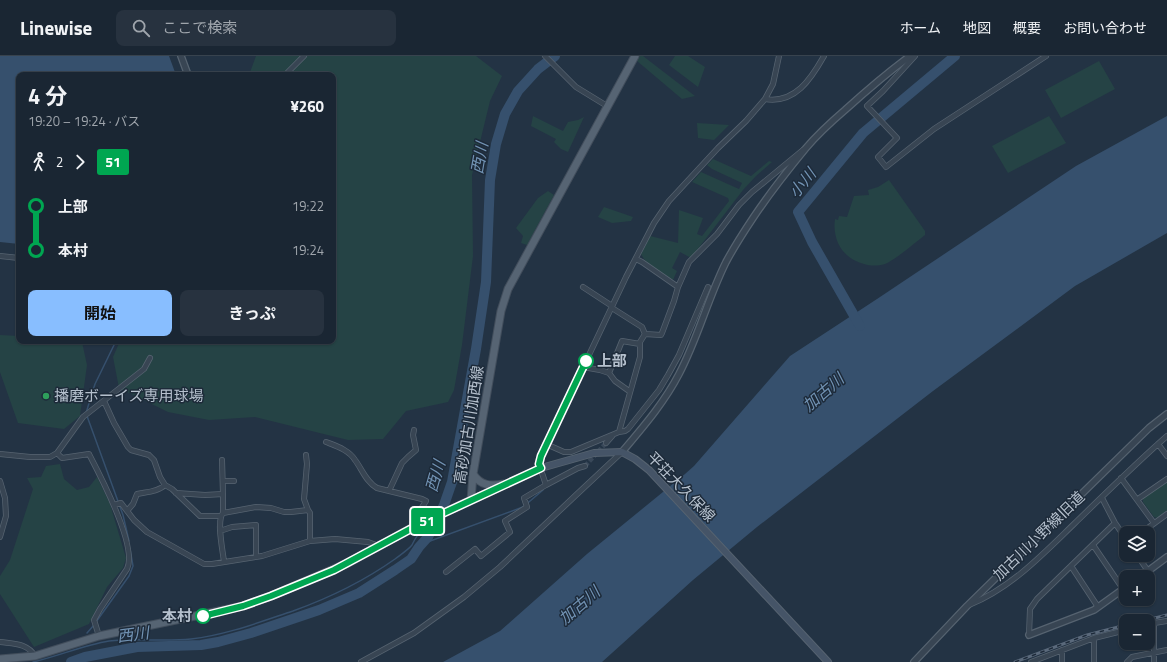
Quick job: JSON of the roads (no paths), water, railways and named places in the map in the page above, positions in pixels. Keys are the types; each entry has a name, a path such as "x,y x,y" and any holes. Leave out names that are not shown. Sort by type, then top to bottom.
{"main road":[{"name":"高砂加古川加西線","path":"0,659 35,656 99,636 243,606 334,570 416,526 471,500 473,474 502,311 508,289 635,56"},
{"path":"471,500 541,468 594,453 624,453"},
{"name":"平荘大久保線","path":"624,453 649,470 828,662"},
{"path":"473,474 476,479 485,485 504,484"}],"street":[{"path":"181,56 187,72"},
{"path":"288,72 304,56"},
{"path":"545,56 576,87 607,106"},
{"path":"546,485 539,460 654,223 669,201 718,148 746,121 765,99 773,84 779,56"},
{"path":"765,99 775,101 784,98 804,86 814,74 824,56"},
{"path":"645,334 662,333 678,286 689,262 718,234 739,205 760,185 806,147 866,91 910,56"},
{"path":"915,56 867,106 897,138 878,157 886,167 934,129 1046,56"},
{"path":"361,662 414,633 464,597 506,562 575,496 624,453 660,405 680,372 717,281 738,241 768,196 806,147"},
{"path":"0,256 16,258"},
{"path":"636,259 678,286"},
{"path":"583,287 642,327 645,334 640,344 640,357 629,391 619,432"},
{"path":"546,444 564,452 571,452 628,429 659,390 679,354 708,287"},
{"path":"609,373 622,341 640,344"},
{"path":"0,454 50,457 57,453 83,417 144,369 150,358"},
{"path":"583,367 609,373 615,381 629,391"},
{"path":"104,401 114,423 128,447 131,450 149,455 154,460 160,477 165,485 176,493 200,516 222,515 256,507 270,508 284,512 308,510"},
{"name":"加古川小野線旧道","path":"915,661 967,606 1149,428 1167,414"},
{"path":"389,491 402,463 416,450 413,435 414,430"},
{"path":"606,443 614,434"},
{"path":"967,606 982,600 1027,570 1167,436"},
{"path":"326,442 339,447 355,459 372,485 426,501 412,523 416,526"},
{"path":"1158,444 1167,456"},
{"path":"57,453 62,458 89,454 114,505 127,545 129,564 94,620 99,636"},
{"path":"306,455 307,464 304,499 310,513 310,541"},
{"path":"222,460 223,480 220,531 224,562"},
{"path":"446,572 475,548 481,556 510,532 505,521 527,507 524,498 578,468 585,466"},
{"path":"1122,478 1154,523"},
{"path":"1138,499 1167,479"},
{"path":"223,480 234,481"},
{"path":"0,481 5,498 6,516 0,537"},
{"path":"127,511 133,504 137,494 152,492 162,488 165,485"},
{"path":"176,493 205,495 222,494"},
{"path":"1102,498 1119,529"},
{"path":"114,505 121,503 147,532 204,564 256,557 310,541 336,540 368,542 379,546"},
{"path":"1150,526 1167,514"},
{"path":"1115,523 1037,599 1030,609 1029,635 1094,610 1119,592"},
{"path":"220,531 232,527 256,525 256,557"},
{"path":"1093,545 1119,581"},
{"path":"1149,570 1167,557"},
{"path":"1071,566 1098,607"},
{"path":"1155,623 1167,620"},
{"path":"1031,662 1094,638 1119,632"},
{"path":"1094,638 1094,662"},
{"path":"0,642 24,645 32,651 35,656"},
{"path":"1062,650 1062,662"},
{"path":"1127,662 1132,656 1167,650"},
{"path":"1154,652 1154,662"}],"water":[{"path":"0,56 169,56 175,72 16,72 16,244 0,242"},
{"name":"加古川","path":"1167,116 1167,233 1075,286 933,391 757,527 693,580 602,662 443,662 500,631 587,554 685,474 694,466 790,356 1076,166"}],"waterway":[{"name":"西川","path":"71,662 85,657 137,647 201,645 251,633 319,610 359,593 411,559 428,537 444,505 452,482 476,349 486,282 490,180 496,144 505,114 518,91 538,69 555,56"},
{"name":"小川","path":"860,326 812,242 798,212 863,133 955,56"},
{"path":"86,413 95,384 115,344"},
{"path":"87,416 123,515 129,541"},
{"path":"422,544 523,507 543,490"},
{"path":"33,662 90,645 109,641 191,639 243,628 293,611 359,582 406,551 420,533 432,529"},
{"path":"96,622 129,576 133,566 130,549"},
{"path":"87,633 94,625"}],"tunnel":[{"path":"585,466 606,443"}],"railway":[{"path":"1155,618 1167,615"},
{"path":"1015,662 1087,635 1119,627"}],"place":[{"name":"上部","path":"586,361"},
{"name":"播磨ボーイズ専用球場","path":"46,396"},
{"name":"本村","path":"203,616"}]}
